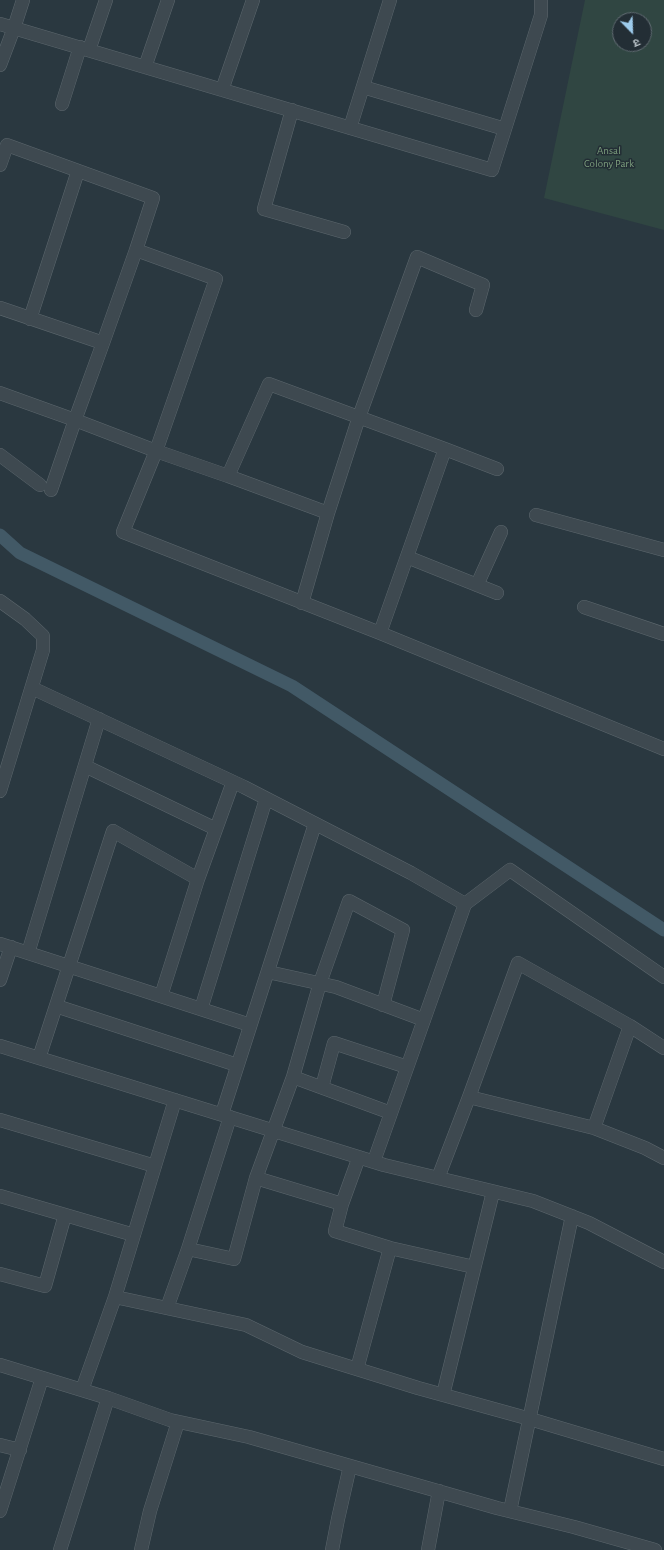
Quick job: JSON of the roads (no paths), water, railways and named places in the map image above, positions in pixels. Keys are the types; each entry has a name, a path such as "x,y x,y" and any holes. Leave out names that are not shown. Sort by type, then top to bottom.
{"street":[{"path":"0,65 14,28 22,0"},
{"path":"62,104 106,0"},
{"path":"145,67 168,0"},
{"path":"222,90 253,0"},
{"path":"350,128 390,0"},
{"path":"0,24 492,170 541,16 541,0"},
{"path":"363,87 505,129"},
{"path":"292,110 264,209 344,232"},
{"path":"0,165 3,144 152,198 136,250 75,420 45,487 0,455"},
{"path":"30,319 78,171"},
{"path":"136,250 216,279 156,451 123,532 380,633 664,749"},
{"path":"302,603 328,513 359,417 417,257 483,285 476,310"},
{"path":"0,308 103,343"},
{"path":"228,476 269,384 497,469"},
{"path":"0,393 328,513"},
{"path":"380,633 445,449"},
{"path":"536,515 664,550"},
{"path":"477,585 501,532"},
{"path":"407,557 496,593"},
{"path":"0,601 25,619 43,636 43,650 0,792"},
{"path":"584,607 664,634"},
{"path":"32,688 233,782 411,873 465,904"},
{"path":"28,953 99,719"},
{"path":"85,766 216,828"},
{"path":"161,996 198,878 233,782"},
{"path":"201,1009 266,799"},
{"path":"167,1308 188,1249 226,1115 237,1065 315,824"},
{"path":"39,1058 113,831 198,878"},
{"path":"374,1161 465,904 510,870 664,977"},
{"path":"188,1249 234,1259 256,1178 272,1130 293,1077 320,983 349,901 403,930 383,1005"},
{"path":"0,980 5,945 250,1025"},
{"path":"438,1178 518,963 630,1026 664,1048"},
{"path":"268,972 336,987 424,1020"},
{"path":"56,1006 237,1065"},
{"path":"594,1128 630,1026"},
{"path":"322,1087 334,1042 407,1067"},
{"path":"0,1046 359,1157 533,1201 589,1223 664,1262"},
{"path":"293,1077 391,1112"},
{"path":"469,1097 594,1128 663,1155"},
{"path":"82,1390 115,1298 175,1100"},
{"path":"0,1121 155,1166"},
{"path":"359,1157 342,1204 335,1231 390,1248 474,1267"},
{"path":"256,1178 342,1204"},
{"path":"443,1395 493,1192"},
{"path":"0,1196 134,1235"},
{"path":"0,1274 46,1286 65,1215"},
{"path":"510,1511 572,1216"},
{"path":"357,1369 390,1248"},
{"path":"115,1298 246,1325 302,1352 443,1395 664,1459"},
{"path":"0,1365 108,1398 178,1422 249,1437 438,1491 655,1550"},
{"path":"0,1511 42,1378"},
{"path":"60,1550 108,1398"},
{"path":"141,1550 150,1511 178,1422"},
{"path":"0,1445 20,1450"},
{"path":"332,1550 350,1466"},
{"path":"428,1550 438,1491"}],"waterway":[{"path":"0,535 20,553 292,686 664,930"}],"park label":[{"name":"Ansal Colony Park","path":"609,157"}]}
